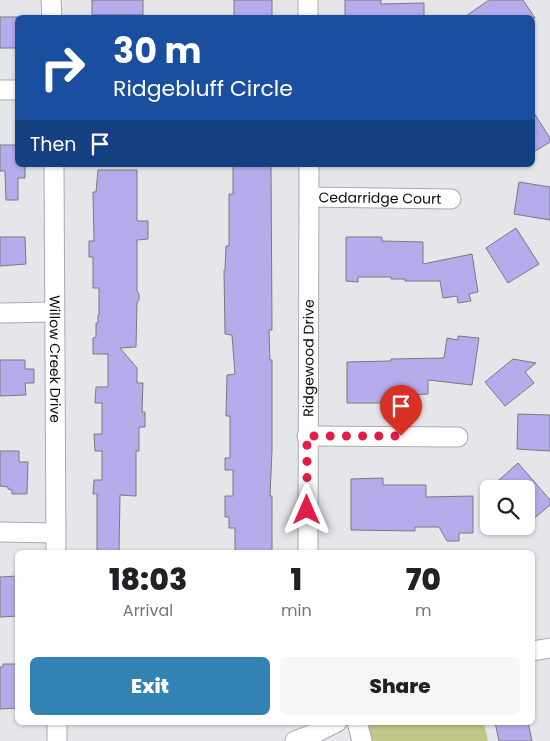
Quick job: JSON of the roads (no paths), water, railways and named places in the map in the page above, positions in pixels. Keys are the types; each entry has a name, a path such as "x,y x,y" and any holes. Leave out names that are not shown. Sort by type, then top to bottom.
{"street":[{"path":"51,0 52,15"},
{"path":"308,0 308,15"},
{"path":"0,90 15,90"},
{"name":"Willow Creek Drive","path":"54,167 56,550"},
{"name":"Ridgewood Drive","path":"308,550 309,167"},
{"name":"Cedarridge Court","path":"309,197 451,199"},
{"path":"0,313 54,312"},
{"path":"307,436 458,437"},
{"path":"0,532 56,533"},
{"path":"535,650 550,648"},
{"path":"57,725 57,741"},
{"path":"295,741 311,736 331,725"},
{"path":"358,725 362,741"}]}
